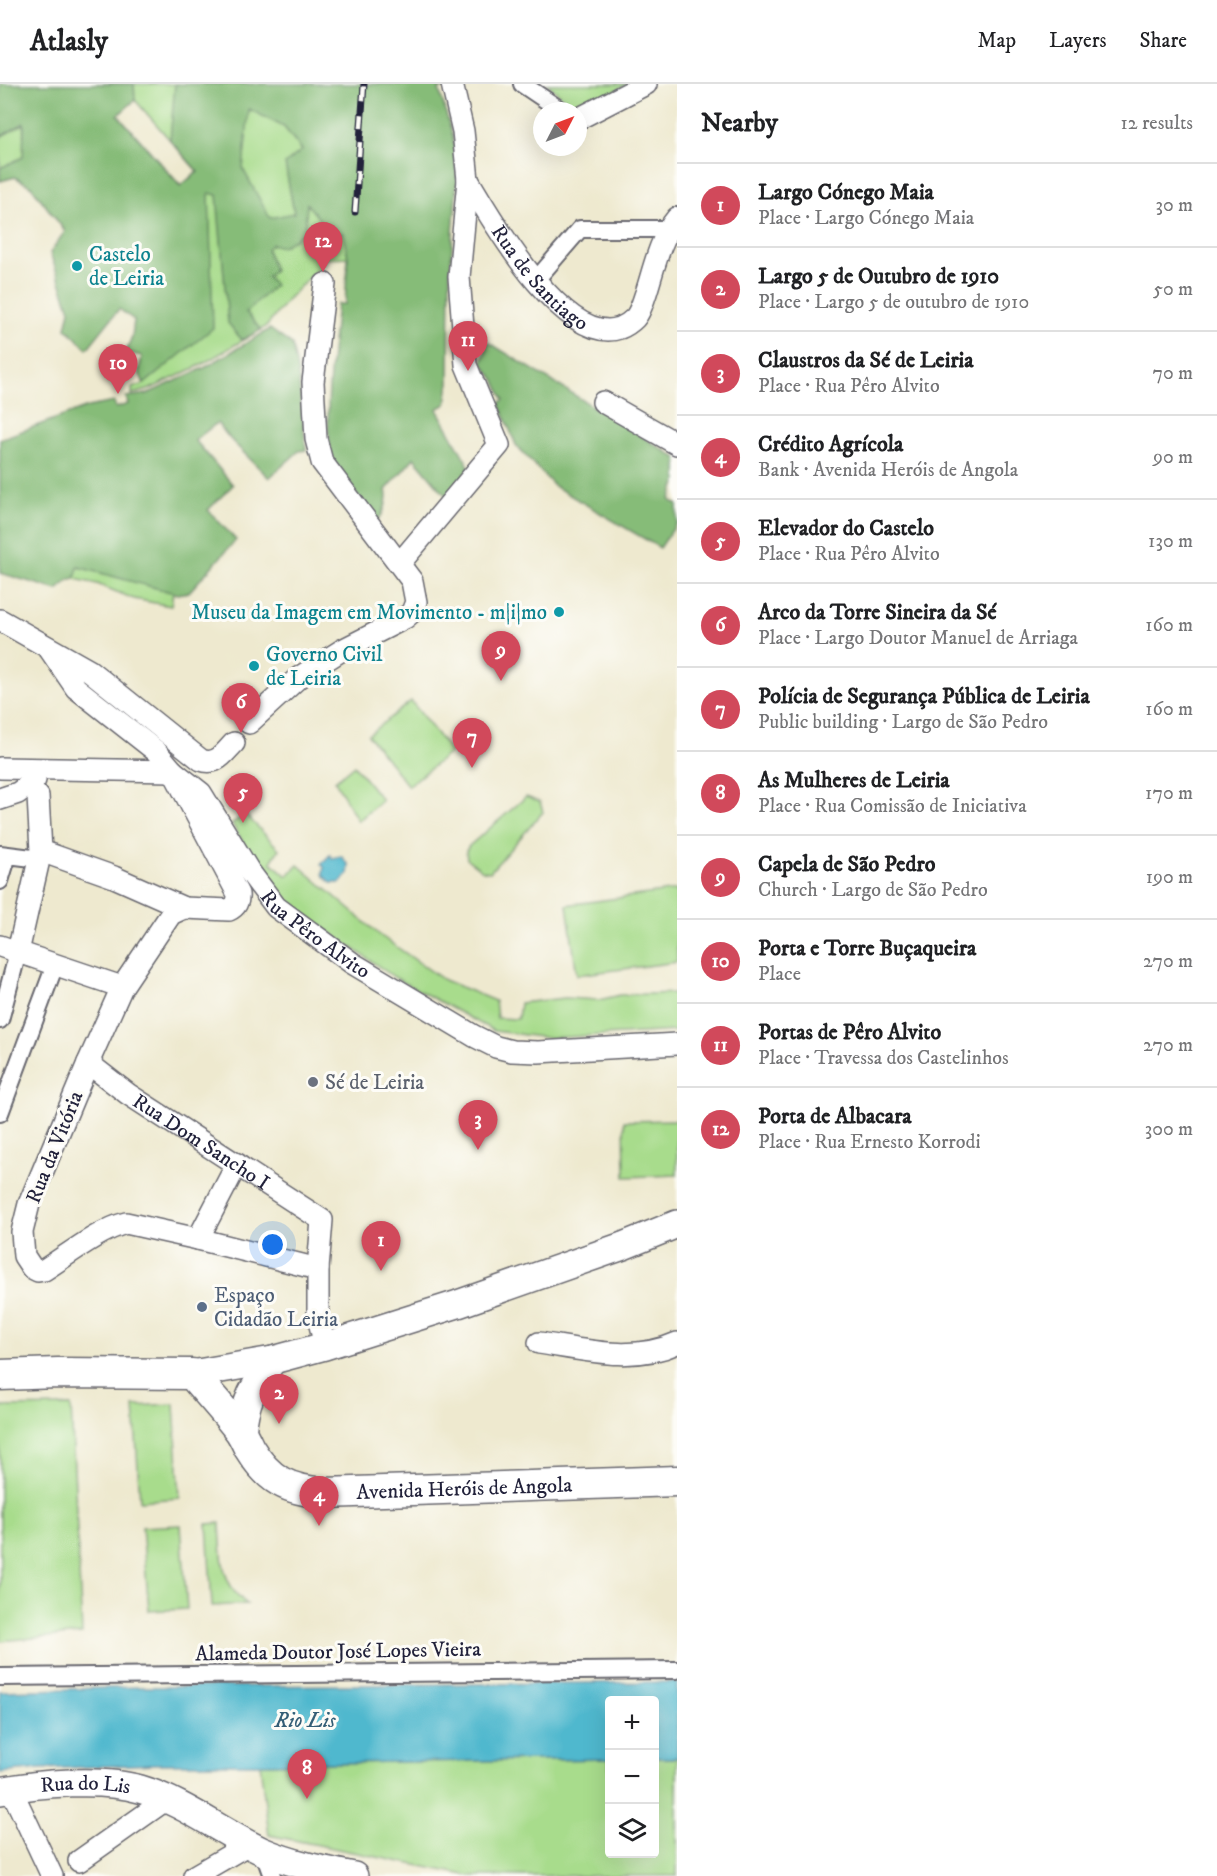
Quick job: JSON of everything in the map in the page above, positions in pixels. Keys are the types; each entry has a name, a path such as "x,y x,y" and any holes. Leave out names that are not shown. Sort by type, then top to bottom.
{"main road":[{"path":"0,1375 58,1372 192,1374"},
{"name":"Avenida Heróis de Angola","path":"192,1374 242,1434 266,1472 280,1483 294,1489 337,1493 677,1481"}],"street":[{"path":"400,563 499,445 466,365 459,277 468,180 463,131 452,84"},
{"path":"522,84 549,102"},
{"path":"587,114 646,84"},
{"name":"Rua de Santiago","path":"468,180 502,237 535,281 567,311 601,330 612,330 625,326 635,318 672,223"},
{"path":"535,281 580,229 672,223"},
{"path":"249,723 298,678 342,650 405,618 416,602 412,581 400,563 322,462 315,430 314,382 325,284"},
{"path":"603,402 677,444"},
{"path":"0,620 90,671 201,760 209,763 216,761 234,743"},
{"name":"Rua Pêro Alvito","path":"50,650 76,688 156,751 173,771 201,793 249,871 276,907 352,963 474,1036 496,1047 512,1051 538,1052 677,1044"},
{"path":"0,768 173,771 238,897 235,906 229,909 184,908 114,877 40,855 4,854 0,881"},
{"path":"0,799 36,788 40,855 9,949 0,1020"},
{"name":"Rua da Vitória","path":"184,908 167,918 122,987 40,1175 22,1232 24,1256 27,1263 38,1271 44,1270 118,1225 126,1223 198,1239"},
{"path":"9,949 122,987"},
{"path":"0,1113 56,965"},
{"path":"0,983 4,985 0,1000"},
{"name":"Rua Dom Sancho I","path":"88,1063 128,1094 318,1216 323,1223 318,1269"},
{"path":"237,1164 198,1239 318,1269 318,1317 313,1349"},
{"path":"192,1374 273,1360 313,1349 458,1304 623,1246 677,1224"},
{"path":"539,1343 622,1355 657,1350 677,1343"},
{"path":"242,1434 246,1404 250,1394 273,1360"},
{"name":"Alameda Doutor José Lopes Vieira","path":"0,1677 677,1670"},
{"name":"Rua do Lis","path":"6,1790 51,1785 107,1784 140,1789 167,1799 262,1857 354,1876"},
{"path":"6,1790 52,1876"},
{"path":"79,1861 167,1799"},
{"path":"194,1876 262,1857"}],"green space":[{"path":"0,84 134,84 135,100 118,115 180,186 198,172 170,140 175,84 460,84 439,89 453,137 457,181 450,274 449,383 446,404 437,409 470,468 448,498 414,458 386,490 385,506 378,521 336,466 331,452 328,411 337,304 345,304 348,257 343,233 332,235 307,204 305,232 282,247 272,244 267,249 274,270 267,277 275,285 246,312 261,330 242,340 228,323 217,195 209,193 213,328 144,384 139,372 142,356 126,352 132,337 134,320 119,309 87,349 66,328 70,310 50,253 65,231 31,186 15,177 0,181 0,168 23,157 24,123 0,137","holes":["249,109 284,127 302,150 285,164 294,213 270,218 243,169"]},
{"path":"95,84 176,84 249,108 284,127 302,150 340,210 348,257 328,258 288,299 267,326 201,365 148,390 132,394 132,388 144,384 139,372 142,356 126,352 150,289 65,231 31,186 15,177 0,181 0,137","holes":["135,100 197,171 181,186 118,115"]},
{"path":"547,84 628,84 587,105 587,102 568,102"},
{"path":"270,329 292,345 298,373 306,450 299,451 269,478 217,423 195,440 233,485 208,510 236,540 189,592 178,594 78,567 75,579 70,579 57,590 0,573 0,439 88,407 114,402 116,408 128,404 126,397 147,394 204,368"},
{"path":"488,342 677,458 677,480 670,500 677,504 677,523 660,548 554,486 516,445 499,403 504,400 494,379 482,363"},
{"path":"77,566 173,592 171,606 134,599 97,584 75,579"},
{"path":"411,701 451,752 408,786 368,735"},
{"path":"354,765 382,800 358,821 335,781"},
{"path":"526,797 540,802 543,812 490,872 483,871 467,859 466,851 469,846"},
{"path":"245,814 279,849 271,862 287,876 298,865 381,936 444,980 495,1001 497,1018 518,1019 520,1003 565,998 599,1000 620,995 677,993 677,1031 548,1038 494,1031 394,977 288,903 263,876 232,824"},
{"path":"677,890 677,962 577,975 567,905"},
{"path":"677,1120 677,1175 625,1177 624,1121"},
{"path":"174,1404 180,1498 140,1501 134,1406"},
{"path":"71,1406 82,1634 0,1641 0,1407"},
{"path":"220,1523 222,1557 227,1577 231,1587 247,1604 212,1606 207,1524"},
{"path":"181,1525 187,1609 149,1611 142,1527"},
{"path":"659,1758 677,1758 677,1876 470,1876 269,1835 260,1764 605,1759 605,1858 659,1858"}],"water":[{"path":"330,855 332,858 341,856 349,865 348,875 340,883 331,883 323,874 324,867 321,864"},
{"name":"Rio Lis","path":"677,1682 677,1758 659,1758 659,1696 605,1696 605,1759 156,1764 0,1773 0,1691 140,1687"}],"railway":[{"path":"355,212 364,84"}],"place":[{"name":"Castelo de Leiria","path":"77,266"},
{"name":"Porta de Albacara","path":"323,272"},
{"name":"Portas de Pêro Alvito","path":"468,371"},
{"name":"Porta e Torre Buçaqueira","path":"118,394"},
{"name":"Museu da Imagem em Movimento - m|i|mo","path":"559,612"},
{"name":"Governo Civil de Leiria","path":"254,666"},
{"name":"Capela de São Pedro","path":"501,681"},
{"name":"Arco da Torre Sineira da Sé","path":"241,733"},
{"name":"Polícia de Segurança Pública de Leiria","path":"472,768"},
{"name":"Elevador do Castelo","path":"243,823"},
{"name":"Sé de Leiria","path":"313,1082"},
{"name":"Claustros da Sé de Leiria","path":"478,1150"},
{"name":"Largo Cónego Maia","path":"381,1271"},
{"name":"Espaço Cidadão Leiria","path":"202,1307"},
{"name":"Largo 5 de Outubro de 1910","path":"279,1424"},
{"name":"Crédito Agrícola","path":"319,1526"},
{"name":"As Mulheres de Leiria","path":"307,1799"}]}
